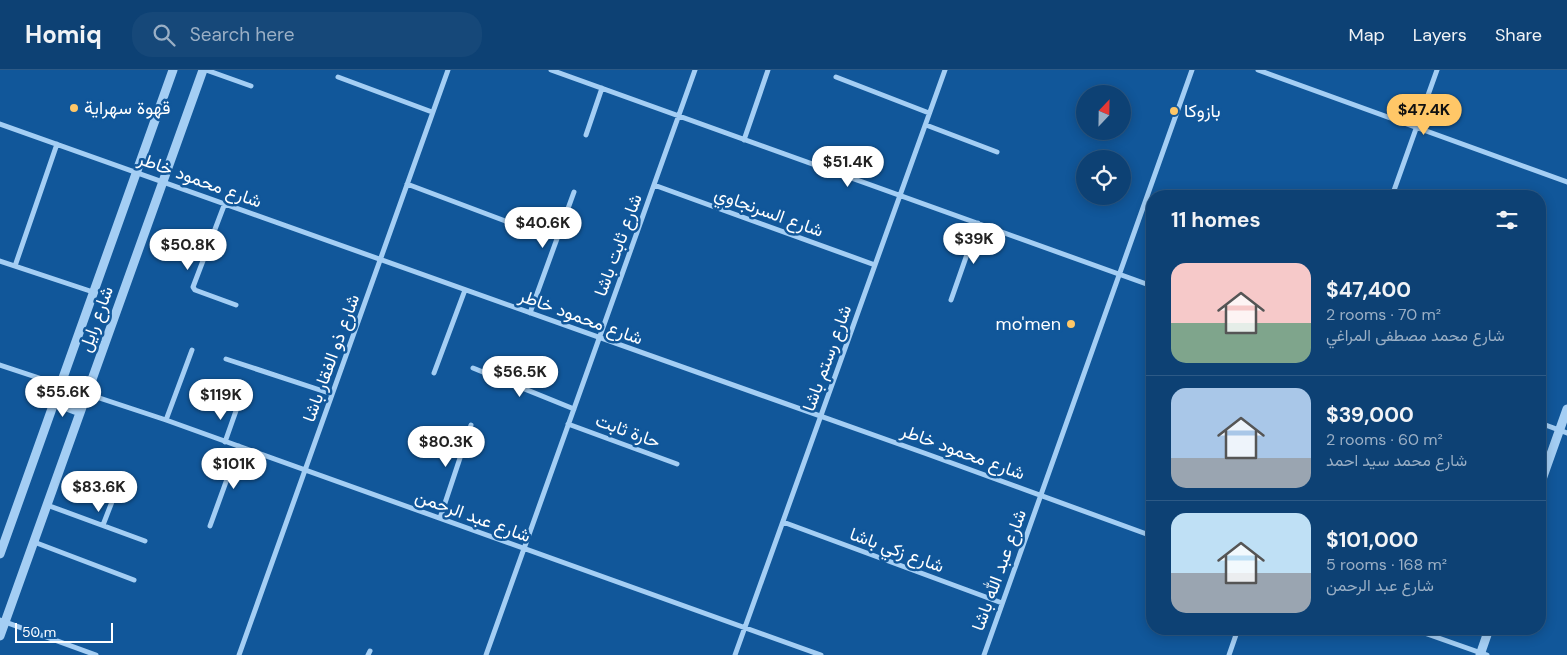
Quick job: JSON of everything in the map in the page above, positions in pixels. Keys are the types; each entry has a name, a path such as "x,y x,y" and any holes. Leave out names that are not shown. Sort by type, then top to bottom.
{"street":[{"name":"شارع رايل","path":"0,554 173,70"},
{"name":"شارع رايل","path":"0,636 3,621 34,542 204,70"},
{"path":"204,70 251,86"},
{"name":"شارع ذو الفقار باشا","path":"239,655 448,70"},
{"path":"551,70 567,73 678,116 1146,284"},
{"name":"شارع ثابت باشا","path":"486,655 695,70"},
{"path":"744,140 768,70"},
{"name":"شارع رستم باشا","path":"735,655 945,70"},
{"name":"شارع عبد الله باشا","path":"1150,190 1192,70"},
{"path":"1258,70 1567,182"},
{"path":"1394,190 1437,70"},
{"path":"338,77 432,112"},
{"path":"836,77 929,113"},
{"path":"586,135 602,88"},
{"name":"شارع محمود خاطر","path":"0,124 821,416 1146,534"},
{"path":"926,125 997,152"},
{"path":"15,266 57,144"},
{"path":"407,184 508,222"},
{"name":"شارع السرنجاوي","path":"654,185 875,265"},
{"path":"530,313 574,192"},
{"name":"شارع عبد الله باشا","path":"984,655 1146,200"},
{"path":"225,203 193,287 195,290 236,305"},
{"path":"951,300 978,224"},
{"path":"0,260 93,292"},
{"path":"434,373 465,290"},
{"path":"166,420 192,350"},
{"path":"226,359 332,394"},
{"name":"شارع عبد الرحمن","path":"0,365 166,420 821,655"},
{"path":"473,368 574,409"},
{"path":"54,402 80,412"},
{"path":"225,442 237,408"},
{"path":"1546,471 1563,431 1567,410"},
{"name":"حارة ثابت","path":"568,424 677,464"},
{"path":"440,518 471,425"},
{"path":"1546,425 1563,431"},
{"path":"210,526 239,446"},
{"path":"103,525 115,494"},
{"path":"47,505 145,540"},
{"name":"شارع زكي باشا","path":"783,522 1002,603"},
{"path":"34,542 134,580"},
{"path":"3,621 92,654"},
{"path":"1229,655 1236,635"},
{"path":"1430,635 1482,654 1487,635"}],"place":[{"name":"قهوة سهراية","path":"74,108"},
{"name":"بازوكا","path":"1174,111"},
{"name":"mo'men","path":"1071,324"}]}
